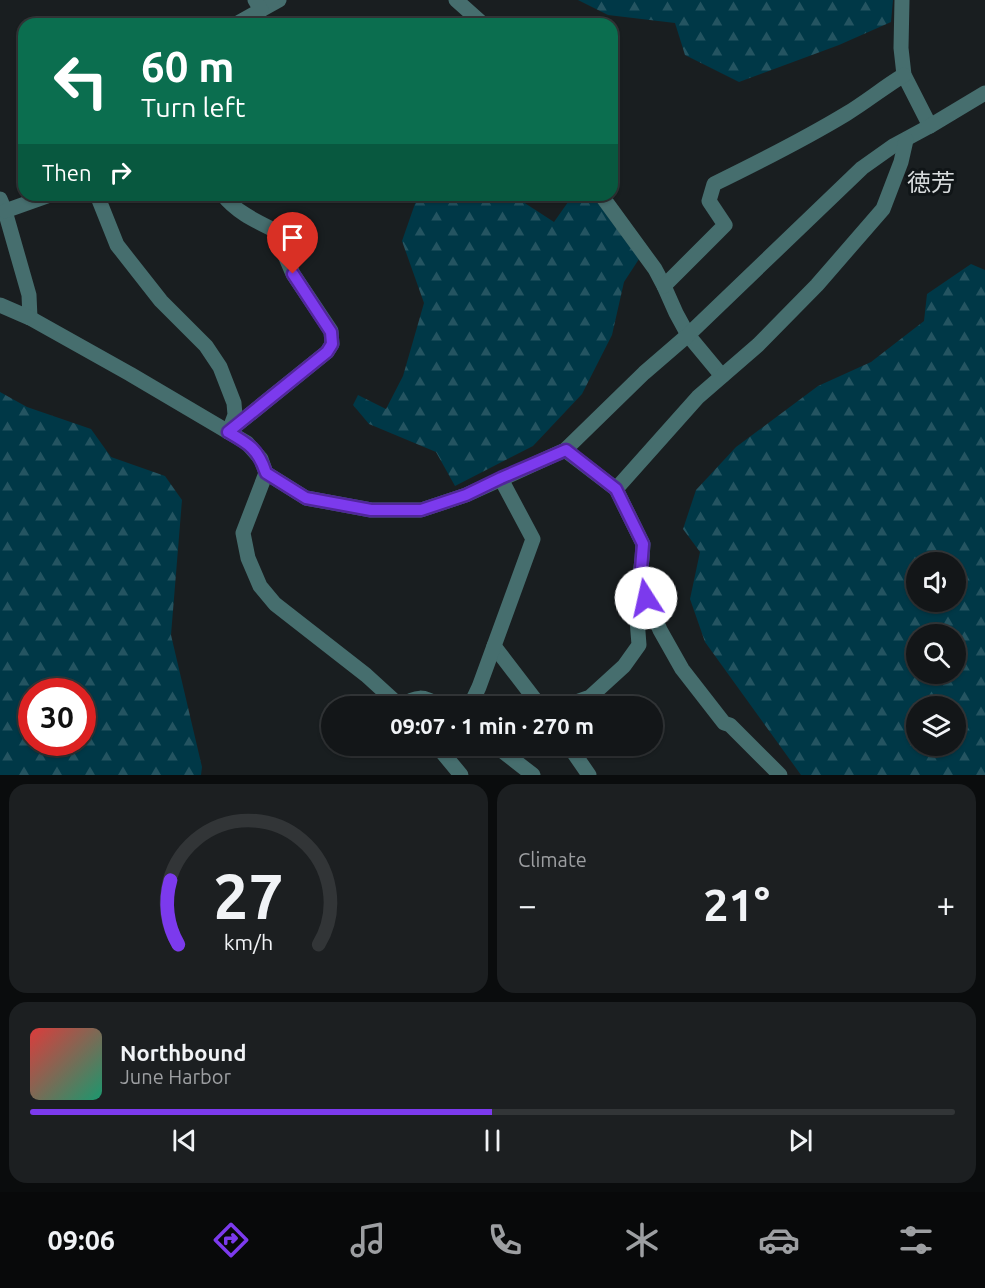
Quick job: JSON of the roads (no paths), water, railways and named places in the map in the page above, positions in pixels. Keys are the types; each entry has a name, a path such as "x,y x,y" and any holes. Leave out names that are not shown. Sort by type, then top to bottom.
{"street":[{"path":"243,18 258,5 279,0"},
{"path":"456,0 476,18"},
{"path":"902,0 901,48 904,75 930,126"},
{"path":"664,286 725,225 709,201 714,184 798,142 849,112 904,75"},
{"path":"0,305 30,318 247,443 261,459 266,473 306,498 371,510 421,510 466,495 566,450 644,373 688,335 862,168 893,146 985,93"},
{"path":"616,489 698,397 758,345 817,285 882,209 901,162 906,140"},
{"path":"21,201 2,205 29,295 30,318"},
{"path":"99,201 117,245 161,301 206,346 220,367 234,403 235,415 228,432"},
{"path":"228,201 255,221 274,230 293,274 331,332 332,344 327,352 228,432"},
{"path":"605,201 655,269 688,335 722,376"},
{"path":"566,450 616,489 643,544 636,606 639,645 624,666 591,696"},
{"path":"266,473 243,534 248,558 260,586 275,604 366,675 389,696"},
{"path":"475,696 533,540 501,478"},
{"path":"640,582 660,630 682,669 724,723 730,725 780,775"},
{"path":"494,646 532,696"},
{"path":"445,756 461,775"},
{"path":"509,756 533,775"},
{"path":"576,756 589,775"}],"district":[{"name":"徳芳","path":"931,183"}]}
